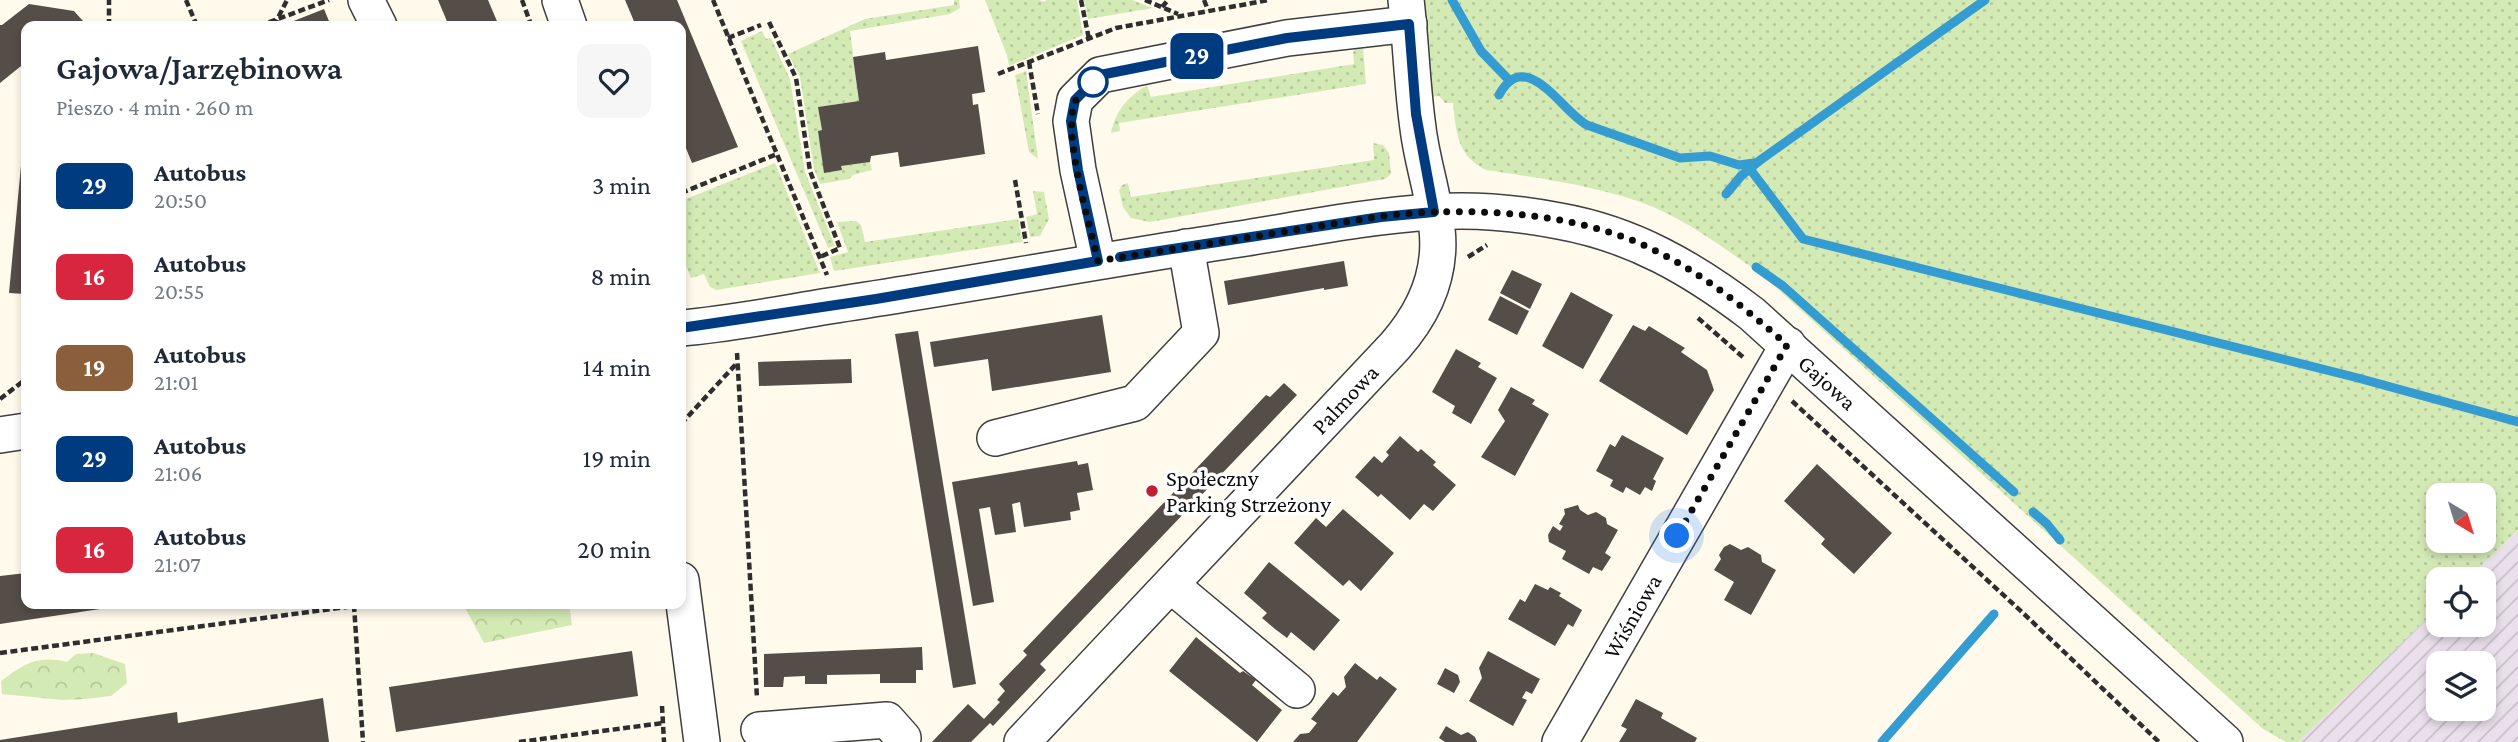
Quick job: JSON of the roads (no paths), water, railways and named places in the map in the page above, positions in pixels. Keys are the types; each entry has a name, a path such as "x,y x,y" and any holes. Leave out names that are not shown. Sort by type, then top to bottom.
{"street":[{"path":"366,0 376,21"},
{"path":"560,0 567,21"},
{"path":"1098,261 1078,170 1071,121 1075,100 1100,75 1408,12"},
{"name":"Palmowa","path":"1022,742 1395,346 1413,324 1428,297 1438,230 1416,114 1408,12"},
{"name":"Gajowa","path":"686,320 876,299 1186,247 1381,217 1434,212 1502,212 1560,221 1633,241 1676,262 1723,292 1787,345 2225,742"},
{"path":"995,438 1135,403 1201,333 1186,247"},
{"name":"Wiśniowa","path":"1560,742 1787,345"},
{"path":"0,435 21,432"},
{"path":"1171,585 1297,690"},
{"path":"685,609 702,742"},
{"path":"759,730 770,727 887,720 904,738 900,742"}],"waterway":[{"path":"1452,0 1481,51 1510,81"},
{"path":"1726,194 1741,176 1759,161 1985,0"},
{"path":"1499,95 1510,81 1521,77 1532,79 1544,86 1587,125 1680,158 1710,156 1739,165 1754,163"},
{"path":"1750,169 1803,239 2358,378 2518,422"},
{"path":"1756,267 1783,286 2014,492"},
{"path":"2033,512 2060,540"},
{"path":"1882,742 1994,614"}],"place":[{"name":"Społeczny Parking Strzeżony","path":"1152,491"}]}
